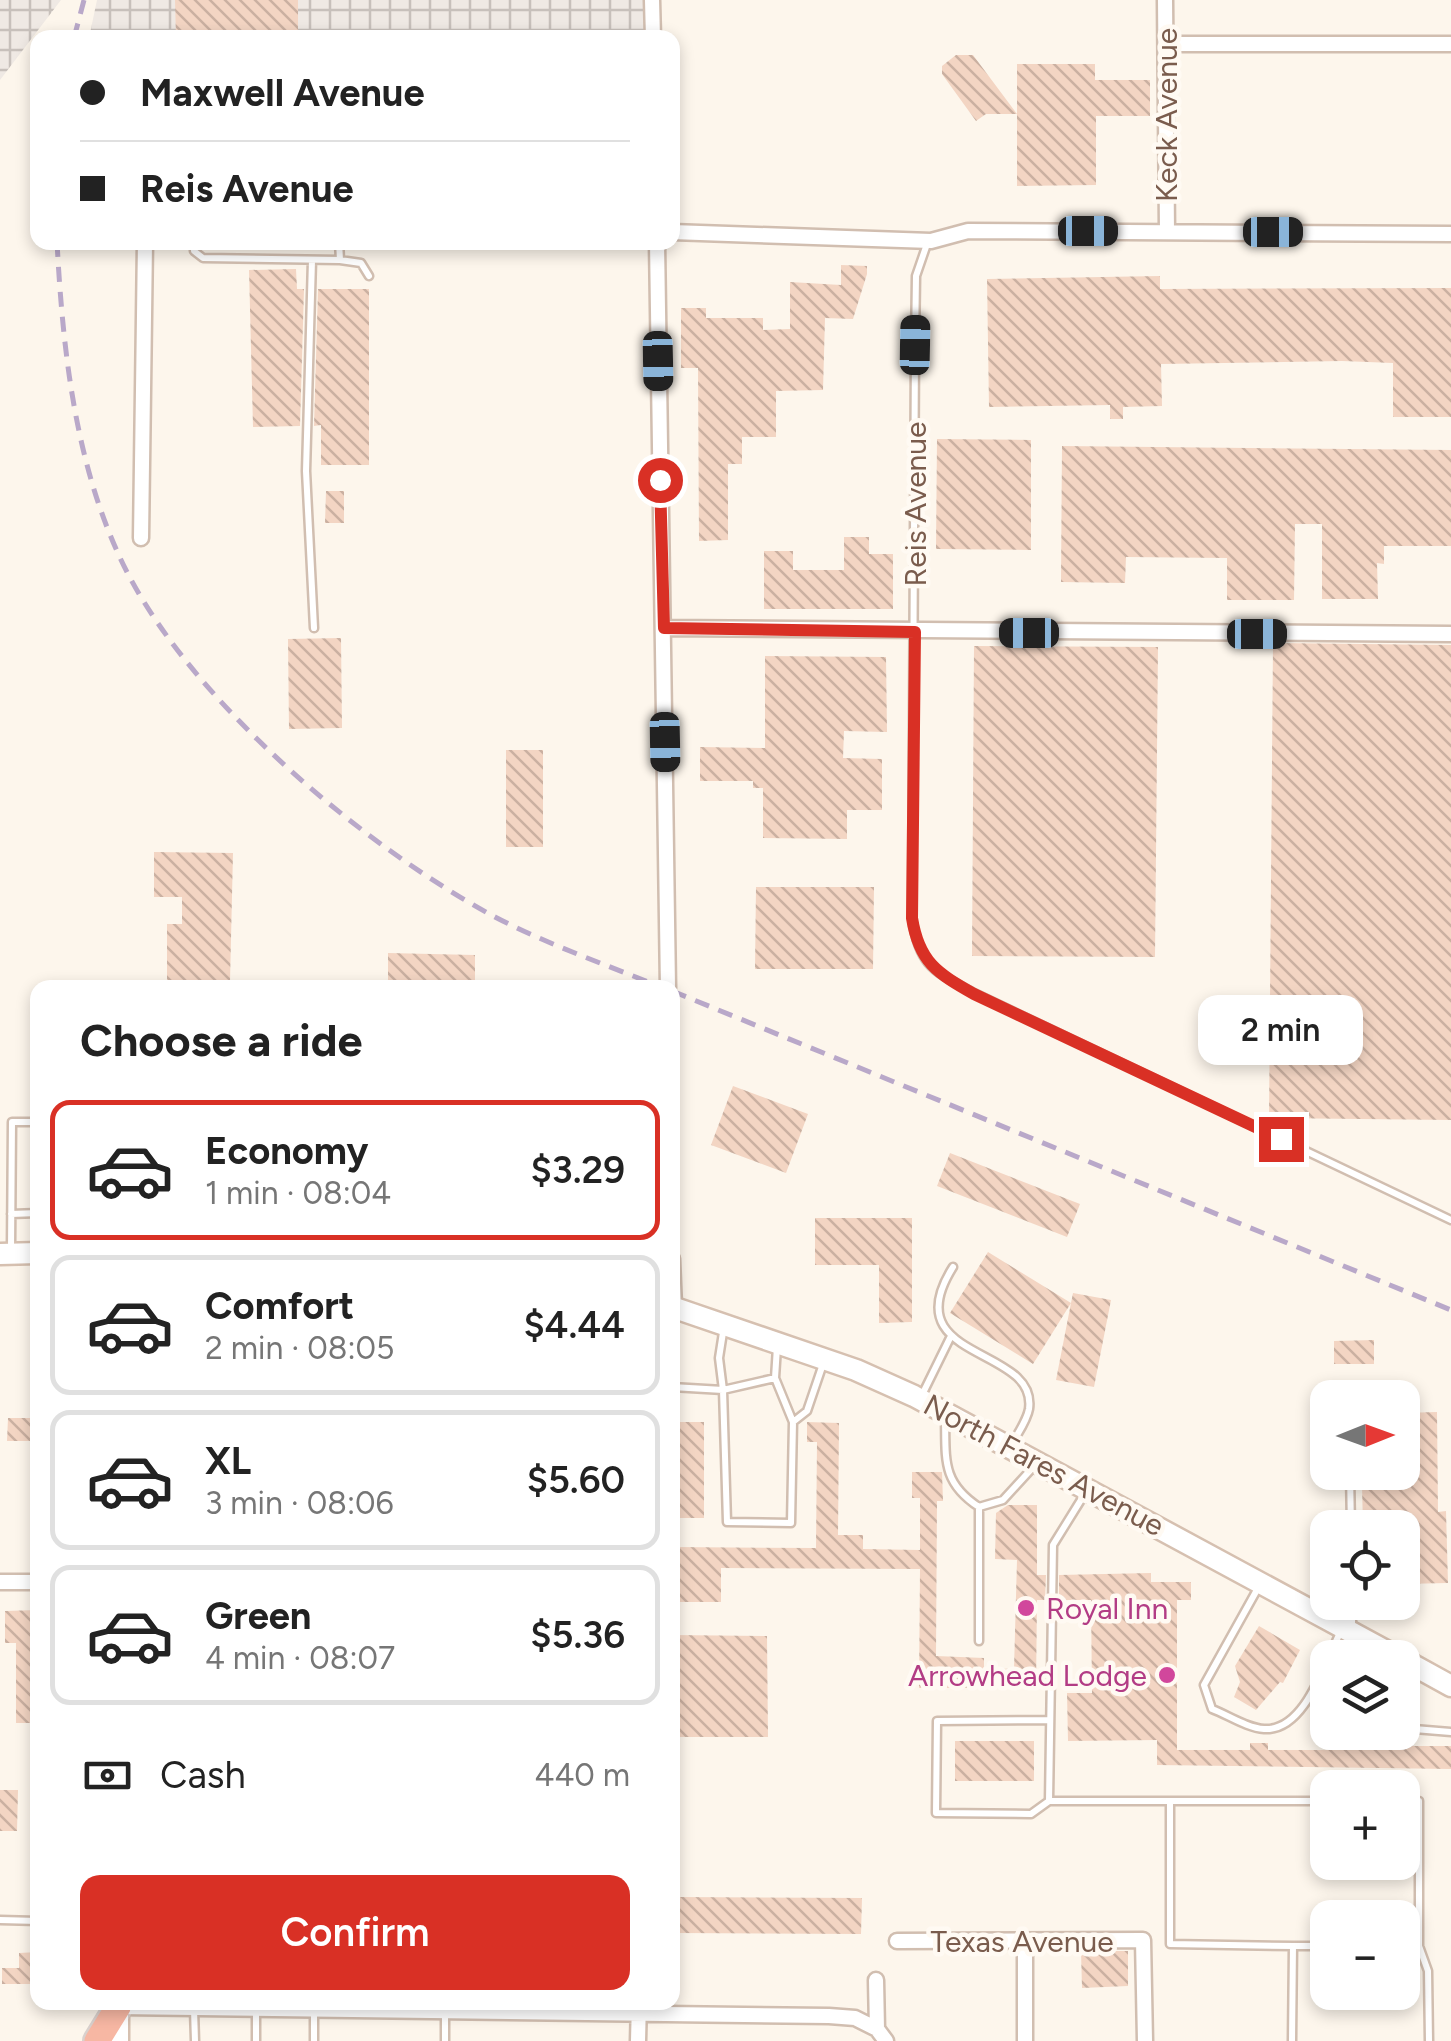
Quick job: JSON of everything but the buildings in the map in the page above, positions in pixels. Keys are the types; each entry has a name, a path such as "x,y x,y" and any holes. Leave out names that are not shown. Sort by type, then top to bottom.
{"highway":[{"path":"97,2041 115,2010"}],"street":[{"path":"652,0 653,30"},
{"name":"Keck Avenue","path":"1166,0 1167,231"},
{"path":"1166,44 1451,44"},
{"path":"680,232 931,240 968,232 1451,234"},
{"path":"141,538 144,250"},
{"path":"657,250 668,980"},
{"path":"664,628 1451,634"},
{"name":"North Fares Avenue","path":"680,1309 826,1358 945,1411 1365,1640"},
{"path":"0,1582 30,1582"},
{"name":"North Fares Avenue","path":"1420,1672 1451,1686"},
{"name":"Texas Avenue","path":"897,1941 1144,1943 1144,2041"},
{"path":"1025,1941 1025,2041"},
{"path":"876,1980 882,2035"},
{"path":"118,2010 118,2041"},
{"path":"638,2041 639,2010"},
{"path":"680,2010 855,2018 882,2035"}],"lane":[{"name":"Reis Avenue","path":"931,240 916,276 912,918 921,956 928,966 974,994 1451,1220"},
{"path":"194,250 203,258 361,263 369,276"},
{"path":"340,250 340,260"},
{"path":"312,260 306,471 314,628"},
{"path":"6,1254 12,1214 12,1122 30,1122"},
{"path":"12,1214 30,1214"},
{"path":"953,1268 940,1288 942,1323 950,1338 1021,1378 1029,1412 1011,1445"},
{"path":"725,1322 718,1358 726,1522 791,1523 792,1422 776,1378 777,1341"},
{"path":"920,1399 950,1338"},
{"path":"792,1422 808,1410 826,1358"},
{"path":"680,1387 722,1390 776,1378"},
{"path":"945,1411 946,1465 956,1492 979,1506 1003,1500 1039,1460"},
{"path":"1048,1800 1052,1544 1089,1488"},
{"path":"978,1641 979,1506"},
{"path":"1262,1582 1204,1685 1205,1696 1212,1708 1268,1730 1300,1711 1310,1692"},
{"path":"1340,1640 1349,1620"},
{"path":"1049,1720 936,1720 936,1812 1031,1814 1048,1800 1310,1801"},
{"path":"1420,1729 1451,1732"},
{"path":"1170,1801 1170,1944 1310,1946"},
{"path":"0,1920 30,1921"},
{"path":"1292,2041 1293,1946"},
{"path":"1420,1949 1428,1971 1430,2041"},
{"path":"194,2010 194,2041"},
{"path":"256,2010 256,2041"},
{"path":"314,2010 314,2041"},
{"path":"445,2010 445,2041"}],"shaded area":[{"path":"0,0 61,0 38,30 30,30 30,41 0,80"},
{"path":"97,0 652,0 653,30 91,30"}],"railway":[{"path":"76,30 84,0"},
{"path":"58,250 68,370 96,495 128,574 158,624 196,673 289,769 340,813 445,888 557,946 643,980"},
{"path":"680,994 1451,1310"}],"place":[{"name":"Royal Inn","path":"1026,1608"},
{"name":"Arrowhead Lodge","path":"1167,1675"}],"route":[{"path":"660,480 664,628 704,632 915,632 912,918 915,940 928,966 974,994 1281,1139"}]}
